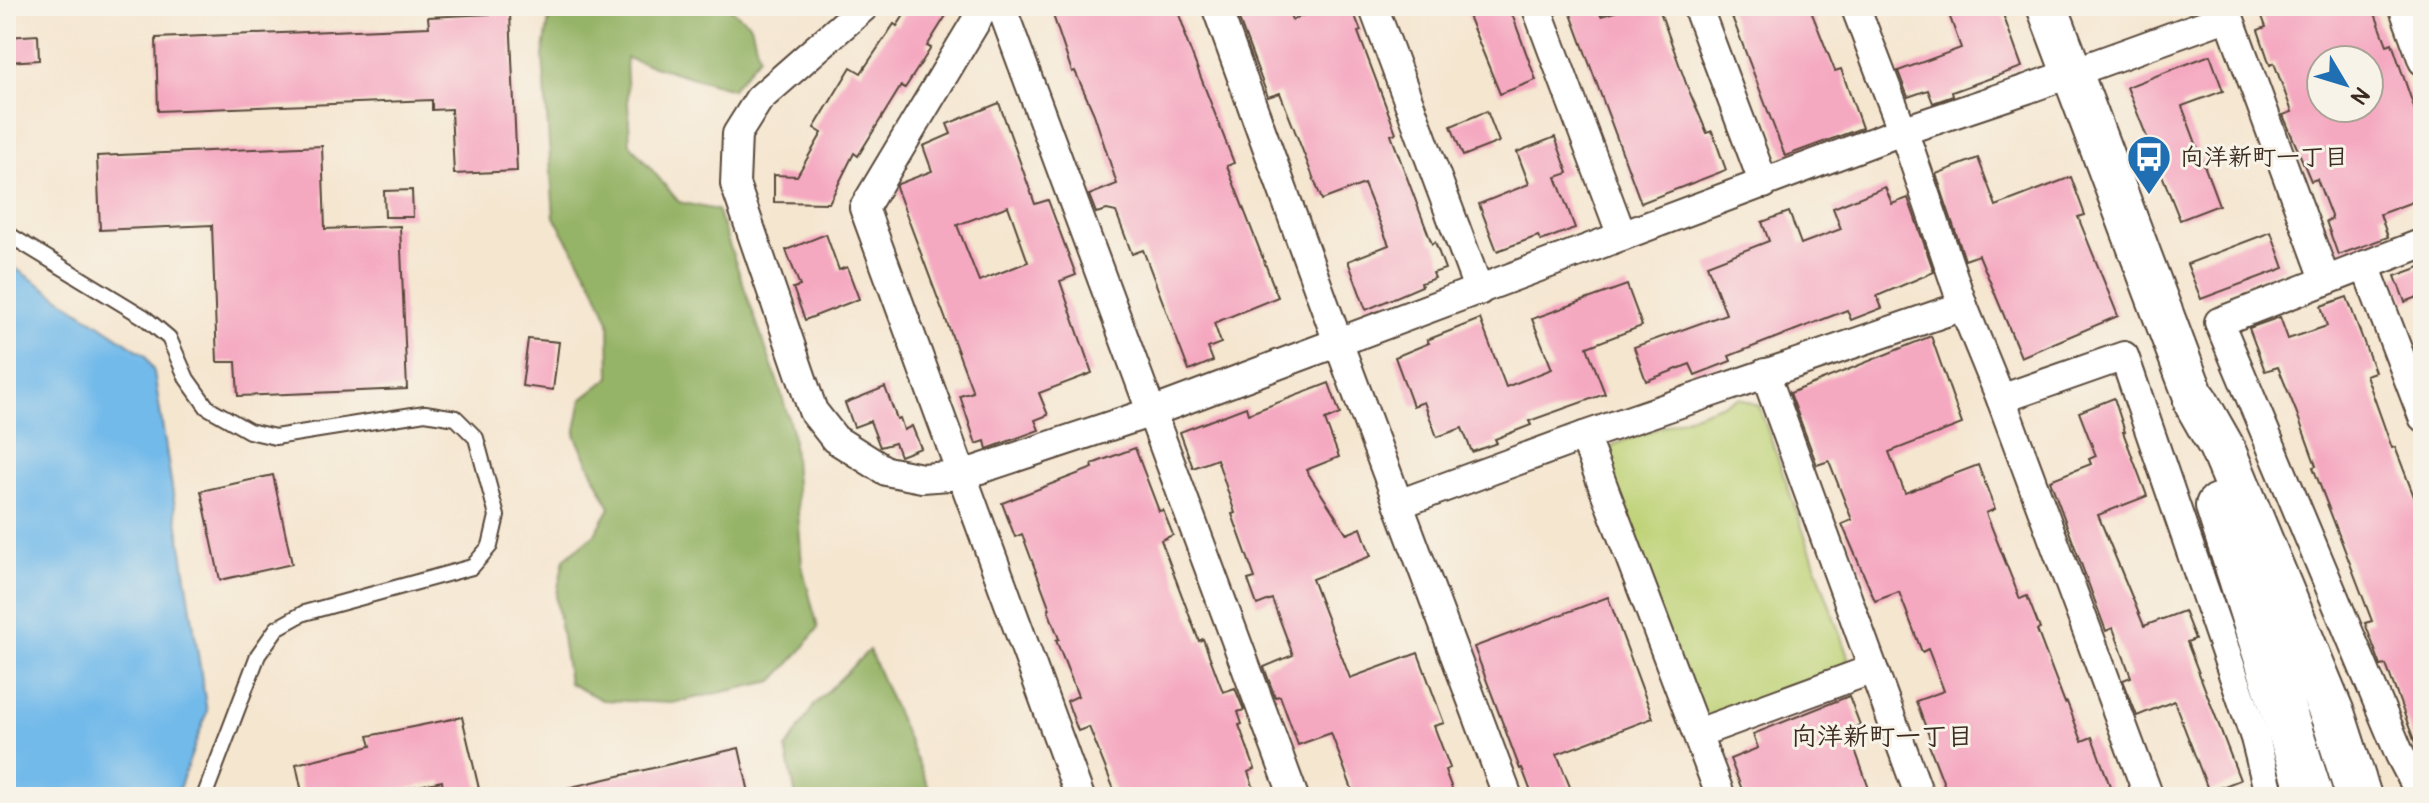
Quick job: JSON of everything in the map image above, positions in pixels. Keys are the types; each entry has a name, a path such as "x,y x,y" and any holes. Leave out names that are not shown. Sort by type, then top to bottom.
{"highway":[{"path":"2196,402 2201,452 2311,797"},
{"path":"2196,402 2335,797"},
{"path":"2196,402 2221,446 2333,716 2359,797"}],"street":[{"path":"865,6 759,99 737,134 735,184 813,411 835,439 886,471 922,478 962,475 1152,412 1902,131 2072,73 2227,11 2325,279"},
{"path":"985,6 864,208 1080,797"},
{"path":"1001,6 1294,797"},
{"path":"1216,6 1508,797"},
{"path":"1373,6 1479,291"},
{"path":"1536,6 1622,236"},
{"path":"1697,6 1764,184"},
{"path":"1855,6 1963,306 2001,399 2149,797"},
{"path":"2047,6 2196,402"},
{"path":"2403,6 2423,61"},
{"path":"2422,797 2412,752 2219,322 2423,243"},
{"path":"2365,265 2423,417"},
{"path":"1399,504 1584,436 1963,306"},
{"path":"2001,399 2124,356 2255,738 2270,797"},
{"path":"1765,373 1920,797"},
{"path":"1584,436 1721,797"},
{"path":"1698,733 1873,669"}],"lane":[{"path":"6,233 144,317 169,338 187,379 207,407 249,431 275,437 425,413 456,418 476,438 497,516 490,546 472,567 304,613 277,628 258,655 204,797"}],"green space":[{"path":"551,6 727,6 751,25 759,57 732,89 626,58 630,144 679,202 717,210 792,431 802,566 818,628 773,681 672,703 602,700 569,683 556,598 564,559 595,534 610,508 575,435 582,399 610,377 609,321 594,285 554,217 543,56"},
{"path":"1739,398 1759,406 1848,657 1844,670 1709,721 1697,714 1604,465 1613,445"},
{"path":"869,650 933,797 796,797 786,749 815,704"}],"water":[{"path":"6,262 145,355 154,372 207,712 176,797 6,797"}],"building":[{"path":"910,6 952,6 927,46 931,48 905,88 901,86 858,156 854,153 829,203 774,202 774,175 797,176 822,133 814,128 851,67 861,73"},
{"path":"1050,6 1176,6 1234,163 1227,166 1278,297 1214,323 1221,343 1208,348 1213,361 1189,371 1143,250 1132,254 1116,212 1107,210 1096,213 1089,195 1117,184 1094,114 1075,71 1072,72"},
{"path":"1234,6 1287,6 1292,20 1326,6 1351,6 1396,133 1391,135 1432,244 1435,242 1445,269 1433,273 1435,278 1366,310 1348,261 1389,245 1364,184 1322,200 1280,93 1268,97"},
{"path":"1464,6 1509,6 1536,80 1500,94"},
{"path":"1568,6 1597,6 1601,16 1634,6 1658,6 1687,86 1707,133 1712,131 1726,170 1641,203"},
{"path":"1728,6 1809,6 1835,71 1841,69 1862,128 1785,156"},
{"path":"1946,6 2000,6 2022,67 1952,92 1953,96 1933,103 1928,90 1908,97 1898,71 1961,48"},
{"path":"2258,6 2372,6 2387,45 2392,43 2423,134 2423,198 2380,214 2388,237 2338,255 2326,221 2332,219 2317,179 2311,181 2283,115 2292,112 2258,30 2266,27"},
{"path":"510,13 517,171 454,174 451,109 432,110 432,100 158,111 156,38 429,27 428,17"},
{"path":"38,35 39,60 6,62 6,37"},
{"path":"2210,55 2223,91 2182,106 2219,205 2180,220 2127,87"},
{"path":"999,103 1035,204 1048,200 1076,275 1060,281 1092,373 1039,393 1048,415 1035,420 1039,430 987,449 985,441 976,444 960,396 973,392 896,187 932,171 923,146 951,134 947,124","holes":["1008,206 1028,262 979,281 957,225"]},
{"path":"1487,111 1499,142 1463,156 1451,126"},
{"path":"1555,137 1568,173 1556,177 1575,228 1541,241 1538,236 1497,251 1479,204 1529,184 1517,152"},
{"path":"322,146 325,229 400,226 407,389 238,396 236,362 217,362 212,225 100,230 97,156"},
{"path":"1978,158 1996,206 2071,177 2085,215 2078,217 2118,316 2021,357 1979,255 1965,260 1936,174"},
{"path":"1885,187 1892,204 1908,198 1934,272 1877,296 1882,308 1851,320 1847,310 1729,356 1731,361 1695,375 1690,364 1646,381 1634,347 1726,314 1707,265 1769,241 1762,222 1789,212 1801,244 1841,229 1833,208"},
{"path":"412,190 413,217 385,217 384,191"},
{"path":"2271,232 2284,268 2201,299 2187,264"},
{"path":"826,234 839,270 847,267 859,299 805,320 793,288 800,286 786,250"},
{"path":"2423,266 2423,295 2405,302 2395,276"},
{"path":"1627,285 1642,326 1587,347 1605,394 1529,421 1531,425 1472,452 1462,428 1437,437 1424,402 1413,406 1395,357 1429,343 1427,340 1480,319 1506,387 1552,369 1532,319"},
{"path":"2347,297 2375,372 2366,375 2392,448 2395,447 2423,520 2421,759 2386,665 2381,666 2365,623 2372,621 2313,467 2316,466 2296,411 2278,367 2265,371 2249,328 2280,317 2288,339 2327,326 2321,306"},
{"path":"1931,336 1962,424 1889,452 1905,493 1978,465 1995,509 1986,513 2020,599 2027,596 2065,703 2082,741 2092,737 2114,797 1949,797 1916,701 1944,691 1928,649 1922,652 1899,592 1875,601 1842,524 1852,520 1829,461 1817,465 1790,393"},
{"path":"528,339 559,342 553,390 522,386"},
{"path":"1329,383 1340,414 1325,420 1339,457 1306,470 1347,534 1361,528 1371,556 1312,579 1350,678 1418,653 1444,723 1434,726 1450,768 1445,770 1455,797 1355,797 1331,733 1298,745 1280,696 1275,697 1264,667 1293,655 1272,599 1257,605 1248,580 1255,578 1232,514 1235,513 1217,459 1193,468 1180,432 1246,407 1248,414"},
{"path":"885,387 897,419 900,418 904,430 912,426 921,448 900,456 895,443 880,447 870,421 854,427 845,403"},
{"path":"2114,398 2147,496 2098,515 2144,626 2184,611 2195,639 2187,642 2240,780 2209,792 2174,701 2137,716 2123,680 2131,677 2113,628 2106,631 2050,480 2091,464 2089,459 2096,456 2079,412"},
{"path":"1135,448 1159,511 1163,510 1173,535 1161,540 1199,641 1203,639 1223,692 1235,688 1244,710 1238,712 1242,724 1239,725 1255,769 1248,772 1257,797 1117,797 1089,727 1078,731 1067,701 1078,696 1056,640 1059,639 1050,609 1022,534 1015,537 1002,503 1093,468 1092,464"},
{"path":"273,475 292,564 220,580 201,491"},
{"path":"1608,597 1653,718 1557,754 1574,797 1533,797 1474,647"},
{"path":"1849,696 1860,725 1848,730 1872,797 1745,797 1730,759 1758,748 1753,734"},
{"path":"462,717 481,797 444,797 442,781 367,797 303,797 296,764 371,746 368,736"},
{"path":"739,748 750,797 568,797 567,788"}],"place":[{"name":"向洋新町一丁目","path":"2149,196"}],"district":[{"name":"向洋新町一丁目","path":"1882,736"}]}
